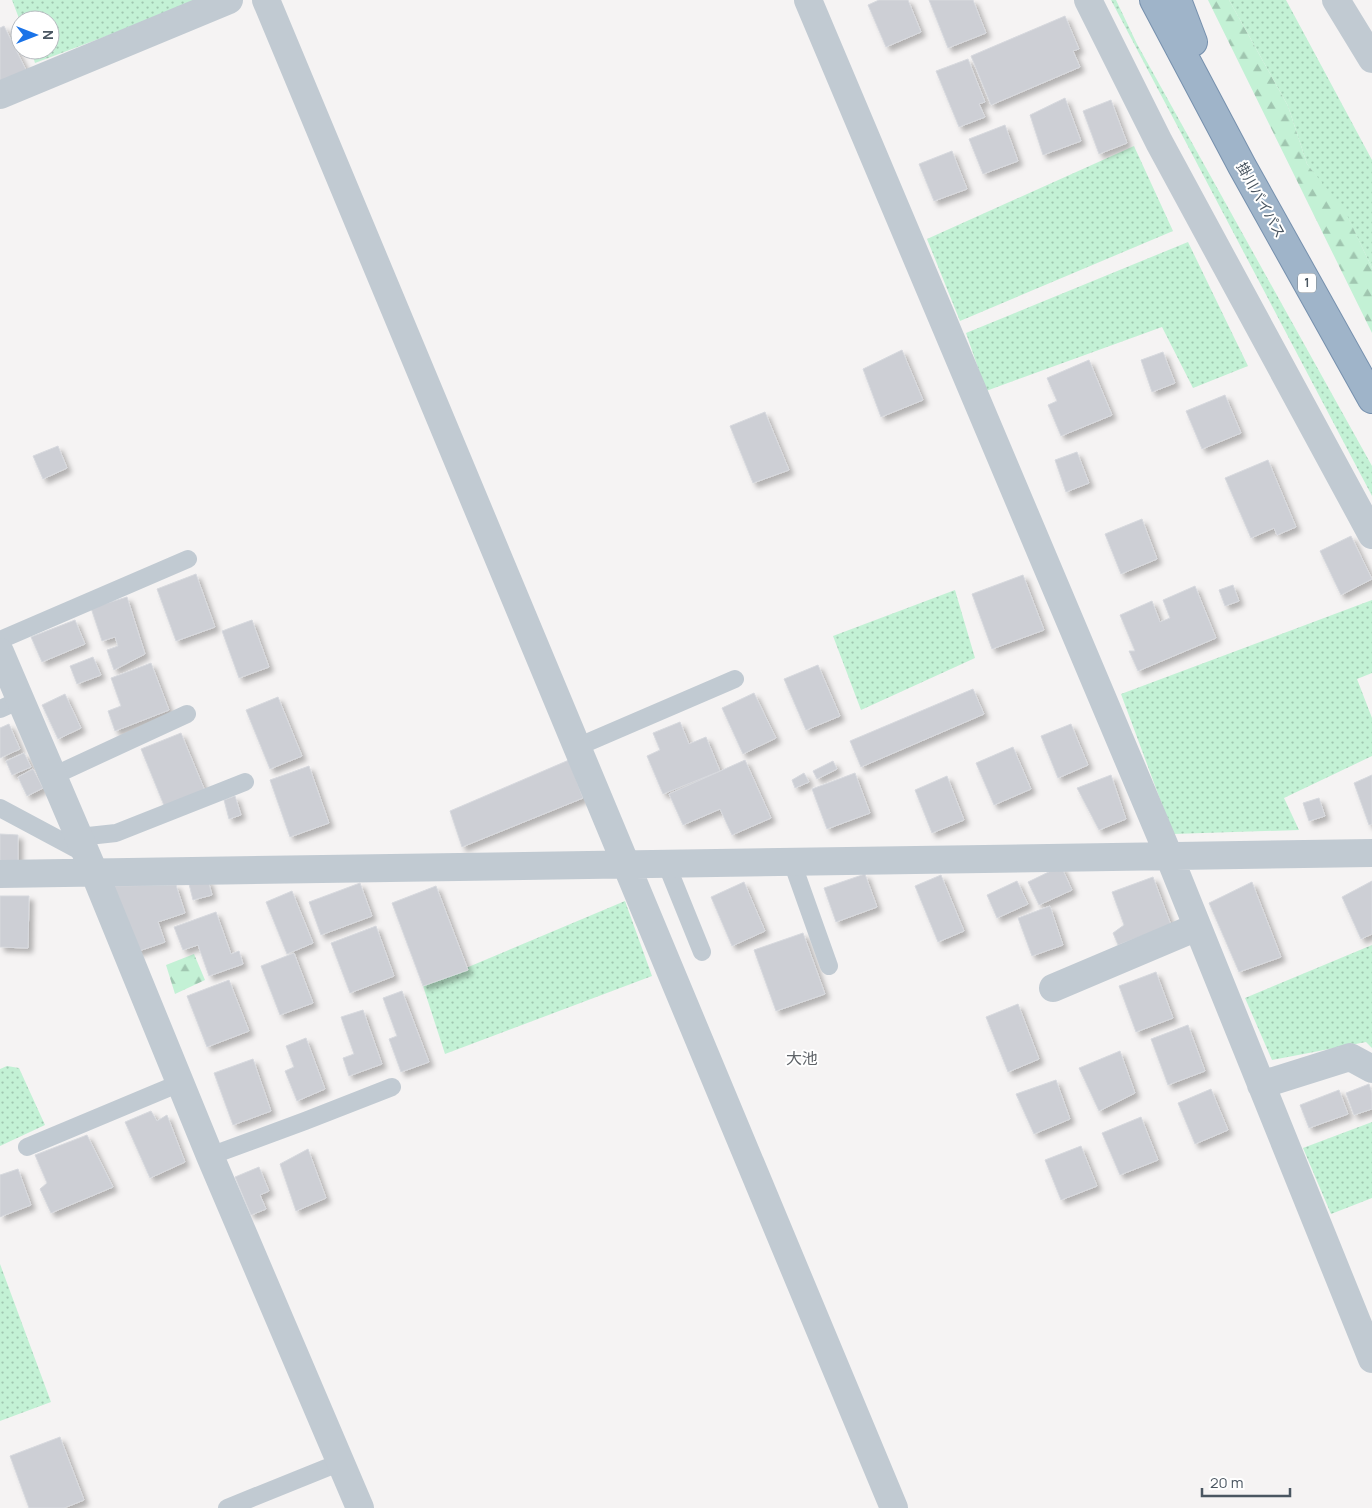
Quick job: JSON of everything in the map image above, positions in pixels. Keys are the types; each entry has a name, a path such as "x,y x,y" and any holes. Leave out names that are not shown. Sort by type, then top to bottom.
{"highway":[{"name":"掛川バイパス","path":"1154,0 1242,166 1372,399"},
{"path":"1177,0 1242,166"}],"street":[{"path":"0,95 229,0"},
{"path":"266,0 894,1508"},
{"path":"808,0 1168,856 1372,1359"},
{"path":"1088,0 1159,142 1372,535"},
{"path":"1336,0 1372,59"},
{"path":"0,652 10,704 53,776 210,1156 360,1508"},
{"path":"0,874 86,854 678,864 1372,853"},
{"path":"1053,988 1197,927"},
{"path":"1261,1085 1350,1057 1372,1069"}],"lane":[{"path":"0,640 188,559"},
{"path":"577,747 735,679"},
{"path":"53,776 187,714"},
{"path":"0,808 86,854 116,833 245,782"},
{"path":"792,862 829,966"},
{"path":"678,864 670,873 702,952"},
{"path":"27,1147 180,1083"},
{"path":"210,1156 392,1088"},
{"path":"227,1508 341,1462"}],"green space":[{"path":"12,0 202,0 60,54 60,10 16,10"},
{"path":"1111,0 1116,0 1137,44 1372,466 1372,496"},
{"path":"1208,0 1229,0 1288,106 1307,164 1346,213 1372,268 1372,333"},
{"path":"1229,0 1286,0 1372,160 1372,268 1349,220 1307,164 1288,106"},
{"path":"1134,146 1173,231 960,321 927,239"},
{"path":"1188,242 1248,366 1193,388 1162,327 986,391 966,333"},
{"path":"955,590 975,658 861,710 833,636"},
{"path":"1372,600 1372,673 1357,679 1372,718 1372,756 1284,798 1299,830 1173,834 1121,694"},
{"path":"625,901 652,976 445,1054 423,986"},
{"path":"1372,945 1372,1048 1366,1042 1272,1060 1245,998"},
{"path":"194,954 205,980 175,994 166,965"},
{"path":"7,1066 19,1068 45,1125 0,1146 0,1069"},
{"path":"1372,1122 1372,1198 1331,1214 1303,1148"},
{"path":"0,1264 51,1402 0,1421"}],"building":[{"path":"879,0 908,0 921,32 886,47 868,5"},
{"path":"929,0 973,0 986,33 948,48"},
{"path":"1065,16 1079,49 1073,51 1080,67 991,105 971,56"},
{"path":"4,26 10,38 10,60 21,60 26,70 0,83 0,28"},
{"path":"968,59 985,102 979,104 985,117 959,127 936,71"},
{"path":"1065,98 1081,141 1043,155 1030,115"},
{"path":"1111,100 1127,143 1099,154 1083,111"},
{"path":"1005,125 1018,161 983,174 969,139"},
{"path":"952,151 967,189 934,201 919,164"},
{"path":"902,350 923,400 881,417 863,369"},
{"path":"1163,352 1175,383 1152,392 1141,360"},
{"path":"1089,360 1112,415 1061,436 1048,405 1057,401 1047,378"},
{"path":"1225,395 1241,433 1202,449 1186,411"},
{"path":"765,412 789,470 753,483 730,426"},
{"path":"58,446 67,468 43,479 33,456"},
{"path":"1077,452 1089,483 1066,492 1055,460"},
{"path":"1268,460 1296,527 1277,535 1274,528 1251,538 1225,478"},
{"path":"1142,519 1157,559 1121,574 1105,534"},
{"path":"1351,536 1372,579 1341,595 1320,551"},
{"path":"196,574 215,627 176,641 157,589"},
{"path":"1023,575 1044,630 992,649 972,594"},
{"path":"1233,585 1239,601 1225,606 1219,590"},
{"path":"1195,586 1216,638 1138,671 1129,651 1135,651 1120,615 1152,601 1160,622 1170,618 1163,600"},
{"path":"127,597 145,654 114,670 107,650 118,646 115,637 102,641 91,608"},
{"path":"75,620 85,644 42,662 31,637"},
{"path":"252,620 269,667 239,678 222,631"},
{"path":"93,657 101,675 77,684 70,666"},
{"path":"151,663 169,710 115,731 108,711 121,706 111,678"},
{"path":"818,665 840,716 806,730 784,679"},
{"path":"973,689 984,714 861,767 850,741"},
{"path":"754,693 776,738 743,754 722,708"},
{"path":"65,694 81,728 58,739 42,705"},
{"path":"278,697 302,756 270,769 246,710"},
{"path":"680,722 689,744 706,737 720,771 663,794 647,756 660,750 653,733"},
{"path":"9,724 20,749 0,758 0,728"},
{"path":"1071,724 1088,765 1058,778 1041,736"},
{"path":"181,733 205,791 165,808 141,749"},
{"path":"1013,747 1031,789 994,805 976,763"},
{"path":"24,753 31,767 12,775 6,761"},
{"path":"569,760 583,798 462,847 450,811"},
{"path":"745,760 771,818 732,835 720,809 683,825 669,794"},
{"path":"833,761 837,769 817,779 813,771"},
{"path":"309,766 329,823 290,837 270,780"},
{"path":"33,769 43,788 27,796 18,777"},
{"path":"804,773 809,782 795,788 792,780"},
{"path":"855,773 870,813 827,829 812,789"},
{"path":"1111,775 1126,819 1099,830 1077,788"},
{"path":"1372,775 1372,824 1369,825 1354,783"},
{"path":"947,776 964,820 932,833 915,790"},
{"path":"235,796 241,815 229,819 224,800"},
{"path":"1319,798 1325,816 1309,821 1303,803"},
{"path":"0,834 18,835 18,862 0,861"},
{"path":"1061,866 1072,890 1039,905 1028,882"},
{"path":"865,874 877,907 836,922 824,888"},
{"path":"941,875 964,931 938,942 915,886"},
{"path":"1153,877 1171,925 1118,945 1113,933 1124,925 1112,892"},
{"path":"208,880 212,895 193,900 189,884"},
{"path":"1017,881 1028,904 997,918 987,895"},
{"path":"1372,881 1372,934 1361,939 1342,897"},
{"path":"744,882 765,931 732,946 711,897"},
{"path":"1252,882 1281,957 1239,972 1209,903"},
{"path":"360,883 372,916 321,935 309,902"},
{"path":"176,885 185,913 158,922 165,942 136,952 113,886"},
{"path":"436,886 468,970 423,986 392,903"},
{"path":"292,891 313,943 287,954 266,902"},
{"path":"0,896 29,896 28,948 0,947"},
{"path":"1050,906 1063,945 1032,956 1018,918"},
{"path":"216,912 231,954 239,951 243,964 209,976 198,945 183,950 174,927"},
{"path":"376,926 394,976 350,993 331,943"},
{"path":"803,933 825,994 776,1011 754,950"},
{"path":"294,953 313,1003 280,1015 261,966"},
{"path":"1156,972 1173,1018 1136,1032 1119,986"},
{"path":"229,980 249,1031 207,1047 187,996"},
{"path":"402,991 429,1062 401,1072 389,1039 397,1036 383,998"},
{"path":"1018,1004 1039,1059 1008,1072 986,1017"},
{"path":"363,1010 382,1064 349,1076 343,1058 354,1054 341,1017"},
{"path":"1188,1025 1205,1071 1168,1085 1151,1039"},
{"path":"306,1038 325,1089 297,1101 285,1071 294,1067 286,1046"},
{"path":"1120,1051 1135,1093 1099,1111 1079,1068"},
{"path":"253,1059 271,1111 233,1125 214,1073"},
{"path":"1056,1080 1070,1119 1034,1134 1016,1094"},
{"path":"1369,1084 1372,1093 1372,1109 1354,1115 1346,1093"},
{"path":"1211,1089 1228,1130 1195,1144 1178,1103"},
{"path":"1339,1090 1348,1114 1309,1128 1300,1105"},
{"path":"151,1111 157,1121 167,1115 185,1162 150,1178 125,1122"},
{"path":"1141,1117 1158,1160 1120,1175 1102,1133"},
{"path":"87,1135 113,1187 51,1213 40,1189 47,1183 35,1155"},
{"path":"1081,1146 1097,1186 1061,1200 1045,1160"},
{"path":"308,1149 326,1198 296,1211 280,1164"},
{"path":"259,1167 269,1191 260,1195 266,1209 251,1215 235,1177"},
{"path":"18,1169 31,1205 0,1217 0,1175"},
{"path":"60,1437 84,1500 64,1508 29,1508 10,1456"}],"district":[{"name":"大池","path":"802,1058"}]}
